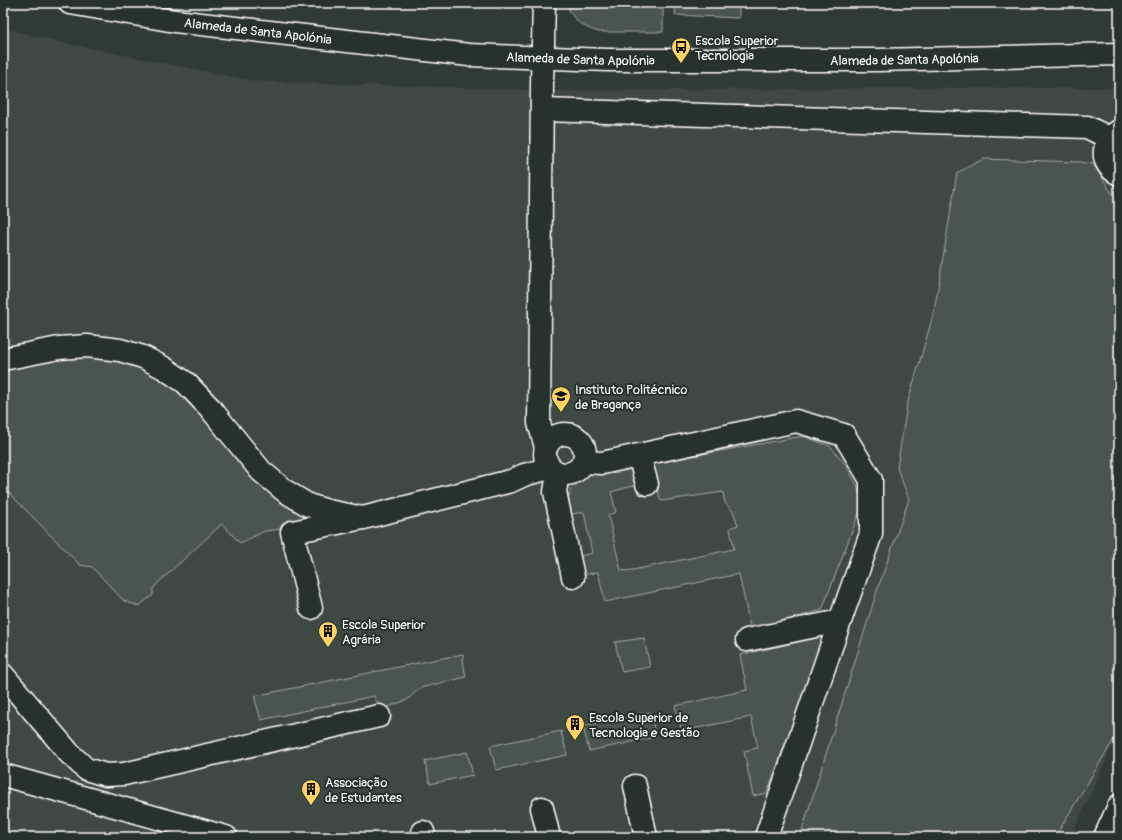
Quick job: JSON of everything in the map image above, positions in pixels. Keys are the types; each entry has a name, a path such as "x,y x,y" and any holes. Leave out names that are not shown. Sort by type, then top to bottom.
{"street":[{"name":"Alameda de Santa Apolónia","path":"70,3 175,21 469,55 624,60 878,60 1119,54"},
{"path":"544,3 539,422 551,463 563,474 570,474 580,467 585,456 584,450 578,439 572,436 560,435 550,442 551,463 555,492 567,535 573,577"},
{"path":"543,110 1087,127 1109,138 1113,136"},
{"path":"1113,136 1105,147 1105,155 1107,163 1119,174"},
{"path":"3,359 59,348 87,346 120,350 143,357 164,368 186,383 210,408 261,471 285,492 308,505 328,511 363,518"},
{"path":"583,462 602,463 639,456 796,421 844,435 871,480 871,534 766,837"},
{"path":"639,456 647,484"},
{"path":"292,532 363,518 511,481 551,463"},
{"path":"292,532 328,511"},
{"path":"292,532 311,608"},
{"path":"747,640 840,621"},
{"path":"3,675 70,754 86,769 106,775 124,774 379,716"},
{"path":"3,775 226,837"},
{"path":"635,786 646,837"},
{"path":"1105,837 1119,806"},
{"path":"542,808 549,837"}],"shaded area":[{"path":"567,3 663,3 663,32 599,32 578,22 571,14"},
{"path":"676,3 739,3 739,18 675,15"},
{"name":"Instituto Politécnico de Bragança","path":"3,28 59,42 254,81 563,91 879,88 1119,88 1119,736 1115,741 1071,837 3,837"},
{"path":"983,159 1080,162 1093,164 1119,204 1119,731 1055,837 800,837 877,591 909,499 897,468 907,405 934,312 957,173"},
{"path":"72,356 116,358 144,367 177,386 320,521 296,527 265,531 240,543 222,524 158,583 153,589 153,595 139,606 124,601 92,567 80,565 5,489 3,481 3,369"},
{"path":"803,436 830,446 843,461 857,485 860,499 859,513 822,610 751,631 739,574 605,602 598,572 579,576 574,558 592,553 584,512 572,514 568,500 571,489 587,475 632,469 636,485 611,492 616,512 608,515 621,571 633,570 734,549 730,528 738,525 733,511 725,503 723,492 661,501 649,464"},
{"path":"825,636 767,793 753,796 744,751 758,748 751,717 682,731 675,706 747,690 740,655"},
{"path":"644,638 650,667 622,672 615,642"},
{"path":"463,654 466,677 420,688 407,700 380,710 374,696 261,720 254,696"},
{"path":"650,712 656,737 589,751 583,726"},
{"path":"561,731 567,755 496,770 490,746"},
{"path":"467,752 473,775 430,784 425,761"}],"place":[{"name":"Escola Superior Tecnologia","path":"681,64"},
{"name":"Instituto Politécnico de Bragança","path":"561,413"},
{"name":"Escola Superior Agrária","path":"328,648"},
{"name":"Escola Superior de Tecnologia e Gestão","path":"575,741"},
{"name":"Associação de Estudantes","path":"311,806"}]}
